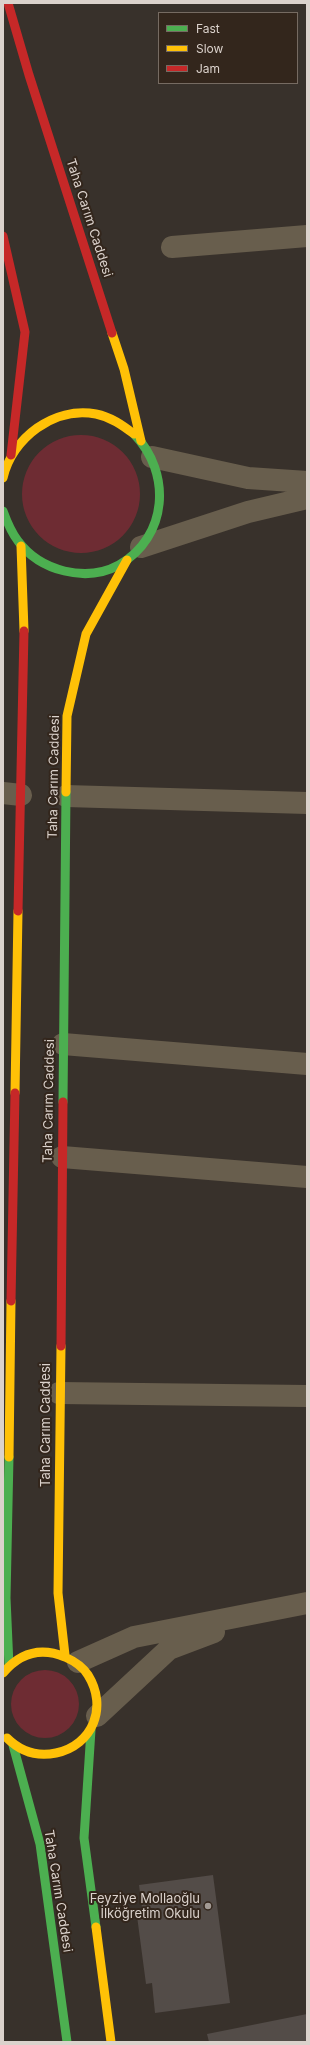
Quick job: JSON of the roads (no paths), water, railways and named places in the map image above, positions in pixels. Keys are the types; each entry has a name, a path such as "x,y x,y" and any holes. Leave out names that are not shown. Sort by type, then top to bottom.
{"main road":[{"name":"Taha Carım Caddesi","path":"8,3 28,74 124,369 147,449 159,475 161,494 160,507 152,531 134,553 86,634 67,716 58,1593 71,1658"},
{"path":"3,236 25,332 10,456 3,478"},
{"path":"10,456 22,441 36,428 53,419 72,414 91,415 110,419 127,428 147,449"},
{"path":"3,511 10,530 21,546 35,559 52,568 71,573 90,573 109,569 134,553"},
{"path":"6,1670 12,794 24,606 21,546"},
{"path":"6,1670 21,1657 35,1652 50,1652 71,1658 88,1673 95,1686 98,1701 94,1723 84,1838 110,2042"},
{"path":"3,1735 13,1745 26,1753 41,1756 56,1755 70,1750 82,1741 94,1723"},
{"name":"Taha Carım Caddesi","path":"13,1745 40,1844 67,2042"}],"street":[{"path":"172,247 307,236"},
{"path":"147,449 248,478 307,482"},
{"path":"134,553 248,512 307,498"},
{"path":"66,796 307,803"},
{"path":"63,1044 307,1064"},
{"path":"62,1157 307,1177"},
{"path":"59,1393 307,1396"},
{"path":"71,1658 134,1636 260,1614 307,1603"},
{"path":"94,1723 169,1650 260,1614"}],"place":[{"name":"Feyziye Mollaoğlu İlköğretim Okulu","path":"208,1906"}]}
